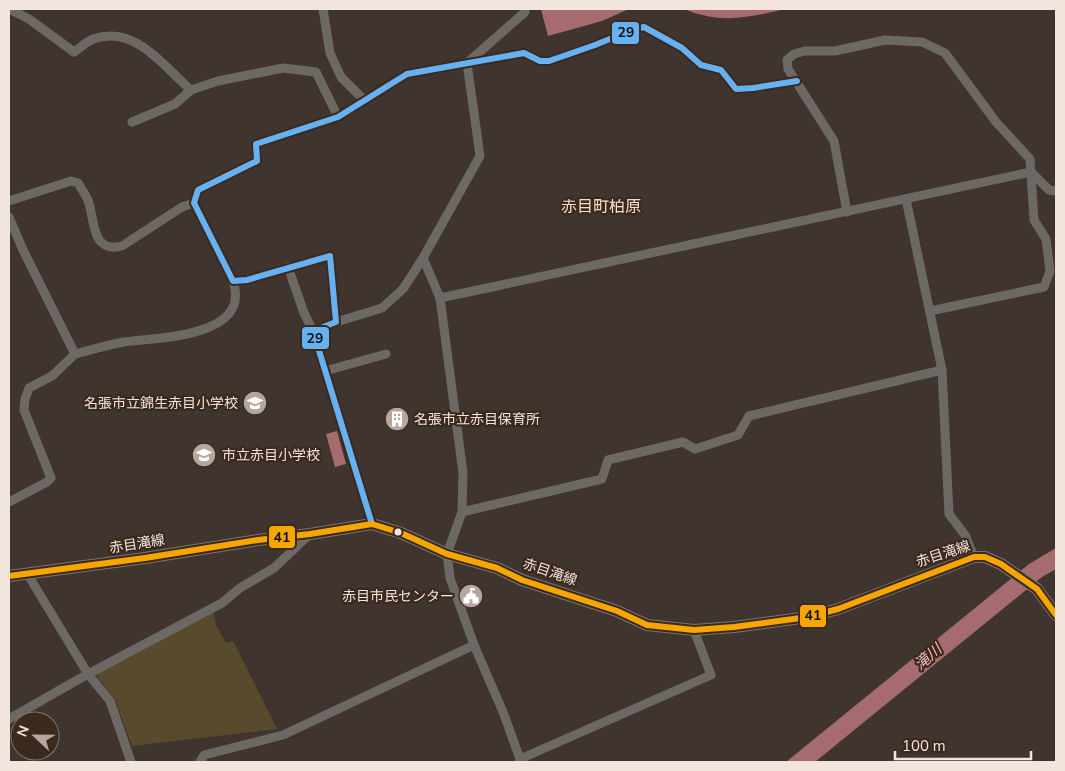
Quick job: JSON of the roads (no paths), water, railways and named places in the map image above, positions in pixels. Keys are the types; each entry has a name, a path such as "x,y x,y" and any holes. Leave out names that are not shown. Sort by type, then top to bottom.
{"main road":[{"name":"赤目滝線","path":"10,573 28,575 372,524 401,533 447,554 497,568 522,580 617,611 646,625 694,630 734,627 798,618 838,609 974,557 986,558 1001,564 1037,589 1056,615"}],"street":[{"path":"10,9 29,19 74,52 92,40 110,35 145,47 190,90"},
{"path":"323,9 330,53 341,77 364,100"},
{"path":"467,63 525,12 525,9"},
{"path":"9,502 51,478 24,410 29,388 52,376 75,354 123,342 190,334 220,321 231,310 237,298 233,281 194,203 198,190 257,161 256,144 338,117 407,74 524,53 540,61 549,60 644,27 682,48 701,65 722,70 736,89 797,81"},
{"path":"847,212 834,141 788,69 787,60 794,54 805,51 835,51 884,40 922,42 945,53 996,122 1030,159 1034,220 1046,239 1053,270 1044,286 930,311"},
{"path":"313,331 382,308 403,289 422,258 480,156 467,63"},
{"path":"132,122 175,104 190,90 218,81 284,68 316,72 338,117"},
{"path":"1030,172 1049,190 1056,191"},
{"path":"440,298 1030,172"},
{"path":"9,201 71,181 78,183 88,201 98,239 113,248 122,246 182,207 194,203"},
{"path":"906,200 942,370 949,514 965,535 974,557"},
{"path":"9,217 23,250 75,354"},
{"path":"233,281 247,280 330,256 336,322"},
{"path":"422,258 440,298 463,473 462,512 447,554 450,578 474,645 503,712 520,760 711,675 694,630"},
{"path":"288,267 304,313 313,331 372,524"},
{"path":"325,371 386,354"},
{"path":"462,512 602,479 608,460 683,442 695,449 738,435 749,416 942,370"},
{"path":"9,719 88,674 222,603 240,588 274,568 310,534"},
{"path":"28,575 88,674 110,701 131,762"},
{"path":"200,762 204,755 283,735 474,645"}],"water":[{"path":"541,9 629,9 602,21 548,36"},
{"path":"684,9 785,9 746,17 722,18 697,14"},
{"path":"337,431 346,464 335,467 326,434"},
{"name":"滝川","path":"1056,548 1056,569 1042,577 815,762 786,762 1029,564"}],"place":[{"name":"名張市立錦生赤目小学校","path":"255,403"},
{"name":"名張市立赤目保育所","path":"397,419"},
{"name":"市立赤目小学校","path":"204,455"},
{"name":"赤目市民センター","path":"471,596"}],"district":[{"name":"赤目町柏原","path":"601,207"}]}
